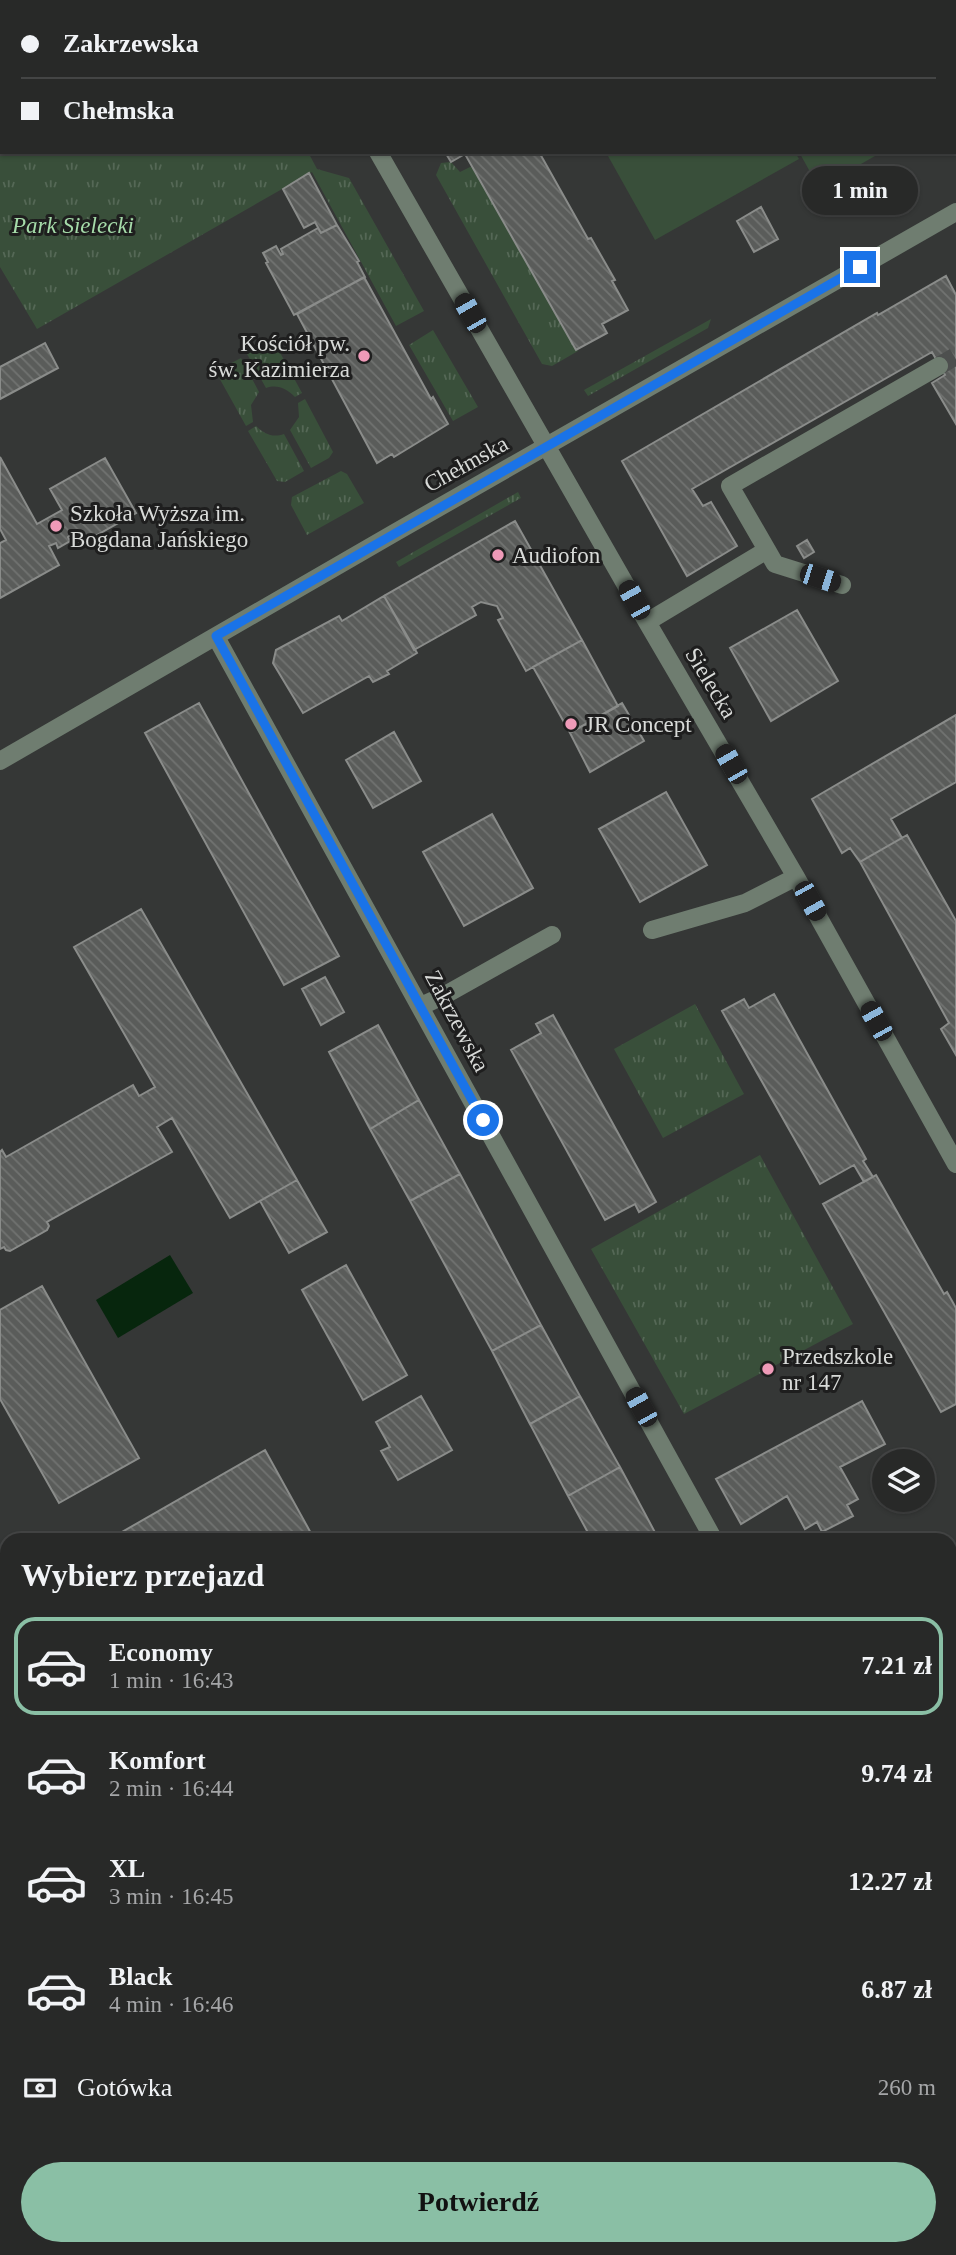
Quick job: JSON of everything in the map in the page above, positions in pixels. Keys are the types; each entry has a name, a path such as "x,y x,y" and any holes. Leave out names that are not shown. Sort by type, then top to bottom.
{"street":[{"name":"Sielecka","path":"379,154 796,877 956,1164"},
{"name":"Chełmska","path":"0,761 956,212"},
{"path":"842,585 775,564 730,486 939,366"},
{"path":"647,622 767,550"},
{"name":"Zakrzewska","path":"216,636 710,1533"},
{"path":"652,930 746,903 796,877"},
{"path":"421,1006 552,935"}],"green space":[{"name":"Park Sielecki","path":"0,154 309,154 317,169 349,178 424,311 396,326 312,172 37,329 0,267"},
{"path":"796,154 799,159 655,240 608,156"},
{"path":"800,154 878,154 819,188"},
{"path":"451,162 460,172 472,166 578,351 552,366 542,364 436,175 441,163"},
{"path":"711,319 708,328 588,396 584,390"},
{"path":"433,330 478,407 453,421 409,345"},
{"path":"271,343 277,347 302,393 295,397 282,388 266,388 247,354"},
{"path":"241,358 259,392 251,405 253,422 246,426 217,374 220,369"},
{"path":"305,399 333,452 329,458 311,468 290,430 299,417 298,403"},
{"path":"256,426 276,436 284,434 304,471 285,482 277,481 248,431"},
{"path":"341,471 347,474 364,503 307,535 291,505 292,497"},
{"path":"518,492 521,498 399,567 396,562"},
{"path":"695,1004 744,1094 663,1138 614,1049"},
{"name":"Przedszkole nr 147","path":"760,1155 853,1324 684,1414 591,1249"}],"shaded area":[{"path":"170,1255 193,1293 118,1338 96,1300"}],"building":[{"path":"446,154 465,154 451,162"},
{"path":"465,154 540,154 588,239 591,238 615,280 612,281 628,310 602,324 607,333 576,350"},
{"path":"309,173 337,225 321,233 315,222 304,228 283,189"},
{"path":"761,207 778,239 754,252 737,221"},
{"path":"337,225 359,261 357,262 365,277 294,315 263,253 276,246 281,255 281,249 318,228 321,233"},
{"path":"946,276 956,295 956,424 932,383 945,375 932,352 692,489 703,506 711,502 737,546 687,576 622,461"},
{"name":"Kościół pw. św. Kazimierza","path":"364,277 431,399 433,397 448,424 394,457 392,454 377,463 297,314"},
{"path":"45,343 58,368 0,399 0,367"},
{"name":"Szkoła Wyższa im. Bogdana Jańskiego","path":"0,457 37,524 62,510 50,489 105,458 136,513 81,544 74,533 68,537 70,541 58,548 56,543 49,546 59,565 0,598 0,543 6,540 0,529"},
{"path":"515,521 582,640 526,671 498,620 503,618 497,606 481,602 472,607 476,615 414,650 384,596"},
{"path":"807,540 814,552 804,558 797,546"},
{"path":"384,596 417,653 387,671 389,674 373,682 369,676 303,713 273,663 276,650 339,616 342,621"},
{"path":"797,610 838,681 771,721 730,648"},
{"path":"582,640 618,706 570,733 533,667"},
{"path":"199,703 339,956 284,985 145,733"},
{"path":"622,703 644,741 590,772 570,733"},
{"path":"956,715 956,782 891,819 902,838 860,862 850,848 842,853 812,799"},
{"path":"394,732 421,781 373,808 346,760"},
{"path":"666,792 707,865 640,902 599,829"},
{"path":"492,814 533,888 464,926 423,852"},
{"path":"907,835 956,921 956,1055 941,1029 949,1023 860,862"},
{"path":"141,909 297,1180 230,1218 172,1118 157,1127 172,1152 47,1222 47,1230 10,1251 4,1247 0,1249 0,1152 2,1150 6,1157 133,1085 139,1096 155,1087 74,947"},
{"path":"325,977 344,1012 321,1025 302,989"},
{"path":"774,994 866,1159 863,1161 873,1177 864,1182 854,1165 820,1184 722,1011 744,999 749,1008"},
{"path":"553,1015 656,1202 639,1212 635,1204 605,1220 511,1050 541,1033 536,1024"},
{"path":"378,1025 419,1100 370,1129 329,1052"},
{"path":"419,1100 460,1174 410,1201 370,1129"},
{"path":"460,1174 541,1325 492,1351 410,1201"},
{"path":"876,1175 944,1294 947,1292 956,1308 956,1404 941,1412 823,1204"},
{"path":"297,1180 327,1232 289,1253 260,1201"},
{"path":"346,1265 407,1375 363,1400 302,1290"},
{"path":"42,1286 139,1458 59,1503 0,1399 0,1310"},
{"path":"541,1325 580,1396 530,1424 492,1351"},
{"path":"421,1396 452,1450 398,1480 381,1451 390,1447 376,1422"},
{"path":"580,1396 620,1467 568,1496 530,1424"},
{"path":"862,1401 885,1444 840,1467 858,1499 847,1505 853,1516 822,1532 817,1522 805,1529 787,1496 741,1524 716,1479"},
{"path":"265,1450 311,1533 277,1533 120,1533"},
{"path":"620,1467 655,1533 588,1533 568,1496"}],"tunnel":[{"path":"939,366 956,356"}],"place":[{"name":"Kościół pw. św. Kazimierza","path":"364,356"},
{"name":"Szkoła Wyższa im. Bogdana Jańskiego","path":"56,526"},
{"name":"Audiofon","path":"498,555"},
{"name":"JR Concept","path":"571,724"},
{"name":"Przedszkole nr 147","path":"768,1369"}],"route":[{"path":"483,1120 216,636 860,267"}]}
